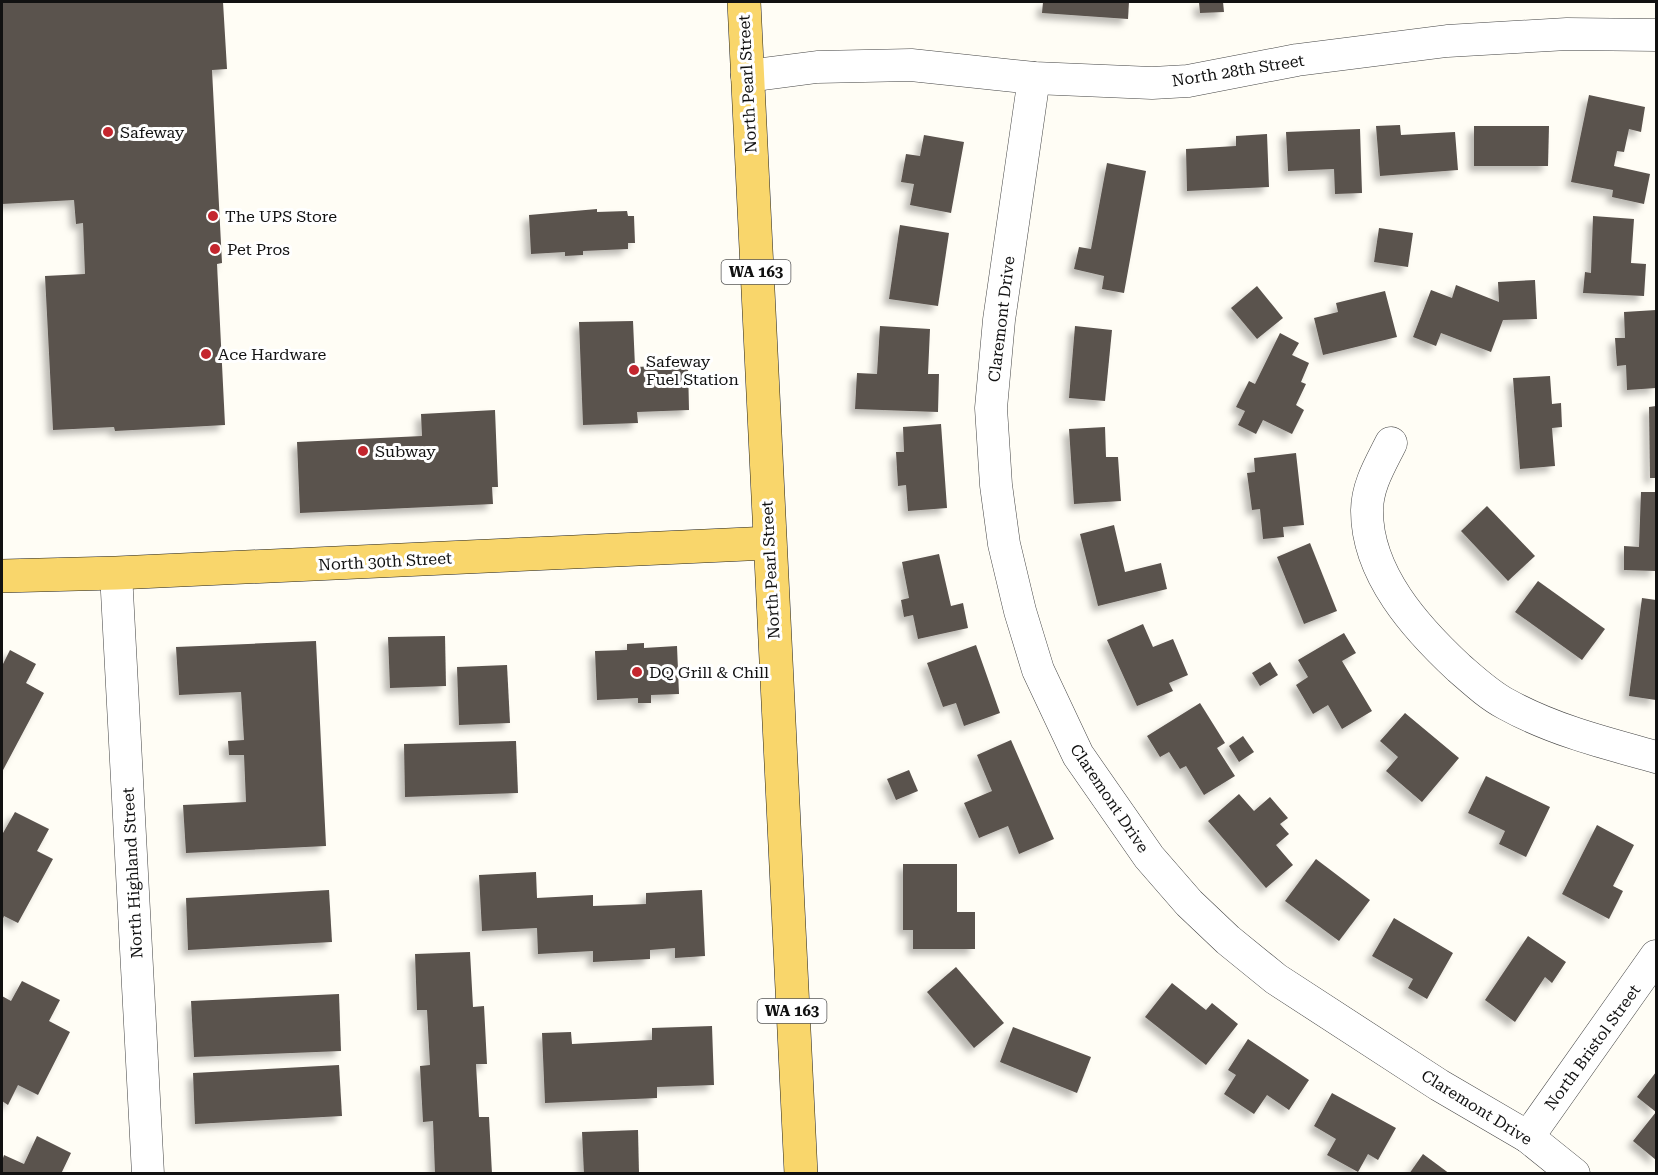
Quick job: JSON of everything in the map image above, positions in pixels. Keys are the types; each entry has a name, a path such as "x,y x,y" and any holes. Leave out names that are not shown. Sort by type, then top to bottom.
{"main road":[{"name":"North Pearl Street","path":"744,2 801,1173"},
{"name":"North 30th Street","path":"2,576 116,573 769,543"}],"street":[{"name":"North 28th Street","path":"747,76 817,67 911,64 1034,78 1122,82 1188,81 1297,60 1446,42 1567,34 1656,35"},
{"name":"Claremont Drive","path":"1034,78 999,320 992,408 996,485 1004,544 1020,611 1038,670 1054,707 1078,755 1149,856 1190,903 1228,940 1286,985 1439,1085 1528,1137 1574,1173"},
{"path":"1391,443 1373,478 1370,489 1367,510 1368,530 1377,560 1385,576 1415,623 1478,685 1505,704 1592,740 1656,757"},
{"name":"North Highland Street","path":"116,573 148,1173"},
{"name":"North Bristol Street","path":"1528,1137 1656,956"}],"building":[{"path":"2,2 223,2 227,69 212,70 222,263 217,264 225,425 115,431 114,427 53,430 45,276 85,274 83,223 76,224 74,200 2,204"},
{"path":"1043,2 1129,2 1128,19 1042,13"},
{"path":"1199,2 1223,2 1224,12 1200,13"},
{"path":"1589,95 1645,107 1641,132 1629,129 1624,152 1617,151 1614,166 1650,174 1644,204 1612,197 1613,190 1571,182"},
{"path":"1400,125 1401,135 1455,132 1458,170 1380,176 1376,126"},
{"path":"1474,126 1549,126 1548,166 1474,166"},
{"path":"1360,129 1362,193 1335,194 1334,169 1288,171 1286,132"},
{"path":"1267,134 1269,187 1187,191 1186,149 1236,146 1236,136"},
{"path":"924,135 964,142 951,213 910,205 914,184 901,182 906,154 920,156"},
{"path":"1107,163 1146,171 1124,293 1102,289 1104,276 1074,269 1079,247 1091,249"},
{"path":"597,209 597,212 627,211 628,216 634,216 635,243 628,243 628,249 583,251 583,255 565,256 565,252 531,254 529,215"},
{"path":"1593,216 1634,219 1631,263 1646,264 1644,296 1583,293 1585,272 1591,273"},
{"path":"900,225 949,233 938,306 889,299"},
{"path":"1379,228 1413,233 1408,267 1374,262"},
{"path":"1535,280 1537,319 1503,320 1491,352 1441,333 1436,346 1413,337 1431,290 1452,298 1456,285 1499,302 1498,282"},
{"path":"1257,286 1283,318 1257,339 1231,308"},
{"path":"1385,291 1397,337 1323,355 1314,318 1338,312 1336,303"},
{"path":"1656,310 1656,388 1627,390 1626,365 1617,366 1615,338 1625,338 1624,312"},
{"name":"Safeway Fuel Station","path":"633,321 635,367 688,365 689,410 637,412 638,423 583,425 579,322"},
{"path":"880,326 930,329 928,374 939,374 938,412 855,409 857,373 877,374"},
{"path":"1075,326 1112,330 1105,401 1069,398"},
{"path":"1280,333 1299,343 1292,355 1309,363 1301,382 1306,384 1296,405 1304,410 1292,434 1263,420 1256,434 1238,425 1245,411 1236,407 1249,381 1255,384"},
{"path":"1550,376 1552,404 1561,403 1562,427 1552,428 1555,466 1520,469 1513,378"},
{"path":"1656,406 1656,478 1650,478 1649,407"},
{"path":"495,410 498,487 492,487 493,504 300,513 297,442 422,436 421,414"},
{"path":"941,424 947,508 908,511 906,485 898,486 896,452 904,452 903,427"},
{"path":"1105,427 1106,457 1118,457 1121,501 1074,504 1069,429"},
{"path":"1296,453 1304,525 1283,527 1284,537 1263,539 1260,509 1252,510 1247,473 1255,472 1254,458"},
{"path":"1641,492 1656,492 1656,571 1624,570 1624,546 1639,547"},
{"path":"1487,506 1535,556 1508,581 1461,531"},
{"path":"1114,525 1125,572 1161,563 1167,589 1098,606 1080,534"},
{"path":"1310,543 1337,611 1304,624 1277,557"},
{"path":"939,554 951,606 963,603 968,628 918,639 913,615 904,617 901,600 909,598 902,562"},
{"path":"1538,581 1605,629 1582,660 1515,612"},
{"path":"1642,598 1656,600 1656,700 1629,696"},
{"path":"1143,624 1153,647 1173,639 1188,675 1169,683 1173,691 1137,706 1107,640"},
{"path":"1344,633 1356,653 1342,661 1372,711 1342,729 1328,705 1313,714 1296,685 1308,677 1298,660"},
{"path":"445,636 446,686 390,688 388,637"},
{"path":"316,641 326,846 186,853 183,805 246,802 244,755 229,755 228,741 244,740 241,692 179,695 176,647"},
{"name":"DQ Grill & Chill","path":"644,643 644,648 677,646 679,694 651,695 651,703 638,703 638,698 597,700 595,651 627,650 627,644"},
{"path":"976,645 1000,713 964,726 956,703 943,707 927,663"},
{"path":"10,650 36,664 26,683 44,693 2,772 2,666"},
{"path":"1270,662 1278,675 1260,686 1252,673"},
{"path":"507,665 510,723 459,725 457,667"},
{"path":"1200,703 1225,743 1217,748 1235,776 1204,795 1186,766 1180,769 1169,752 1160,757 1147,736"},
{"path":"1405,713 1459,758 1422,802 1386,771 1398,757 1380,741"},
{"path":"1243,736 1254,752 1239,762 1229,746"},
{"path":"1011,740 1054,839 1019,854 1008,826 979,838 964,803 992,791 977,755"},
{"path":"516,741 518,793 405,797 404,744"},
{"path":"909,770 918,791 896,800 887,779"},
{"path":"1486,776 1550,807 1526,857 1499,844 1505,831 1468,813"},
{"path":"1239,794 1254,811 1270,797 1288,818 1280,824 1289,834 1276,845 1293,865 1266,888 1208,821"},
{"path":"15,812 49,829 37,851 53,859 18,923 4,916 2,921 2,832"},
{"path":"1597,825 1634,845 1613,886 1623,891 1609,919 1562,894"},
{"path":"1316,859 1370,900 1339,941 1285,901"},
{"path":"903,864 957,864 957,912 975,912 975,949 913,949 913,930 903,930"},
{"path":"536,872 537,898 593,895 593,906 646,904 646,893 702,890 705,956 675,958 675,948 650,950 650,959 593,962 593,951 538,954 537,928 482,931 479,875"},
{"path":"329,890 332,942 188,950 186,898"},
{"path":"1394,918 1453,953 1427,999 1408,988 1413,979 1372,956"},
{"path":"1528,936 1566,962 1552,983 1545,977 1515,1022 1485,1000"},
{"path":"470,952 473,1007 484,1006 487,1064 476,1064 479,1117 489,1117 492,1174 435,1174 433,1121 423,1122 420,1066 430,1065 427,1010 417,1010 415,954"},
{"path":"956,967 1004,1023 974,1048 927,992"},
{"path":"22,981 60,1000 49,1021 70,1032 38,1095 18,1085 8,1105 2,1101 2,996 11,1001"},
{"path":"1172,983 1206,1010 1212,1003 1238,1024 1206,1065 1145,1017"},
{"path":"339,994 341,1051 194,1057 191,1001"},
{"path":"712,1026 714,1085 657,1087 657,1098 545,1103 542,1033 571,1032 572,1044 652,1040 652,1028"},
{"path":"1013,1027 1091,1057 1077,1093 1000,1062"},
{"path":"1248,1039 1309,1080 1289,1110 1267,1095 1254,1114 1224,1094 1236,1075 1228,1070"},
{"path":"339,1065 342,1116 195,1124 193,1073"},
{"path":"1656,1072 1656,1112 1637,1097"},
{"path":"1332,1093 1396,1128 1378,1160 1368,1154 1358,1172 1327,1155 1336,1139 1314,1126"},
{"path":"1656,1112 1656,1160 1633,1141"},
{"path":"638,1130 639,1174 584,1174 582,1132"},
{"path":"37,1136 71,1153 61,1174 2,1174 4,1155 24,1164"},
{"path":"1423,1154 1450,1174 1409,1174"}],"place":[{"name":"Safeway","path":"108,132"},
{"name":"The UPS Store","path":"213,216"},
{"name":"Pet Pros","path":"215,249"},
{"name":"Ace Hardware","path":"206,354"},
{"name":"Safeway Fuel Station","path":"634,370"},
{"name":"Subway","path":"363,451"},
{"name":"DQ Grill & Chill","path":"637,672"}]}
